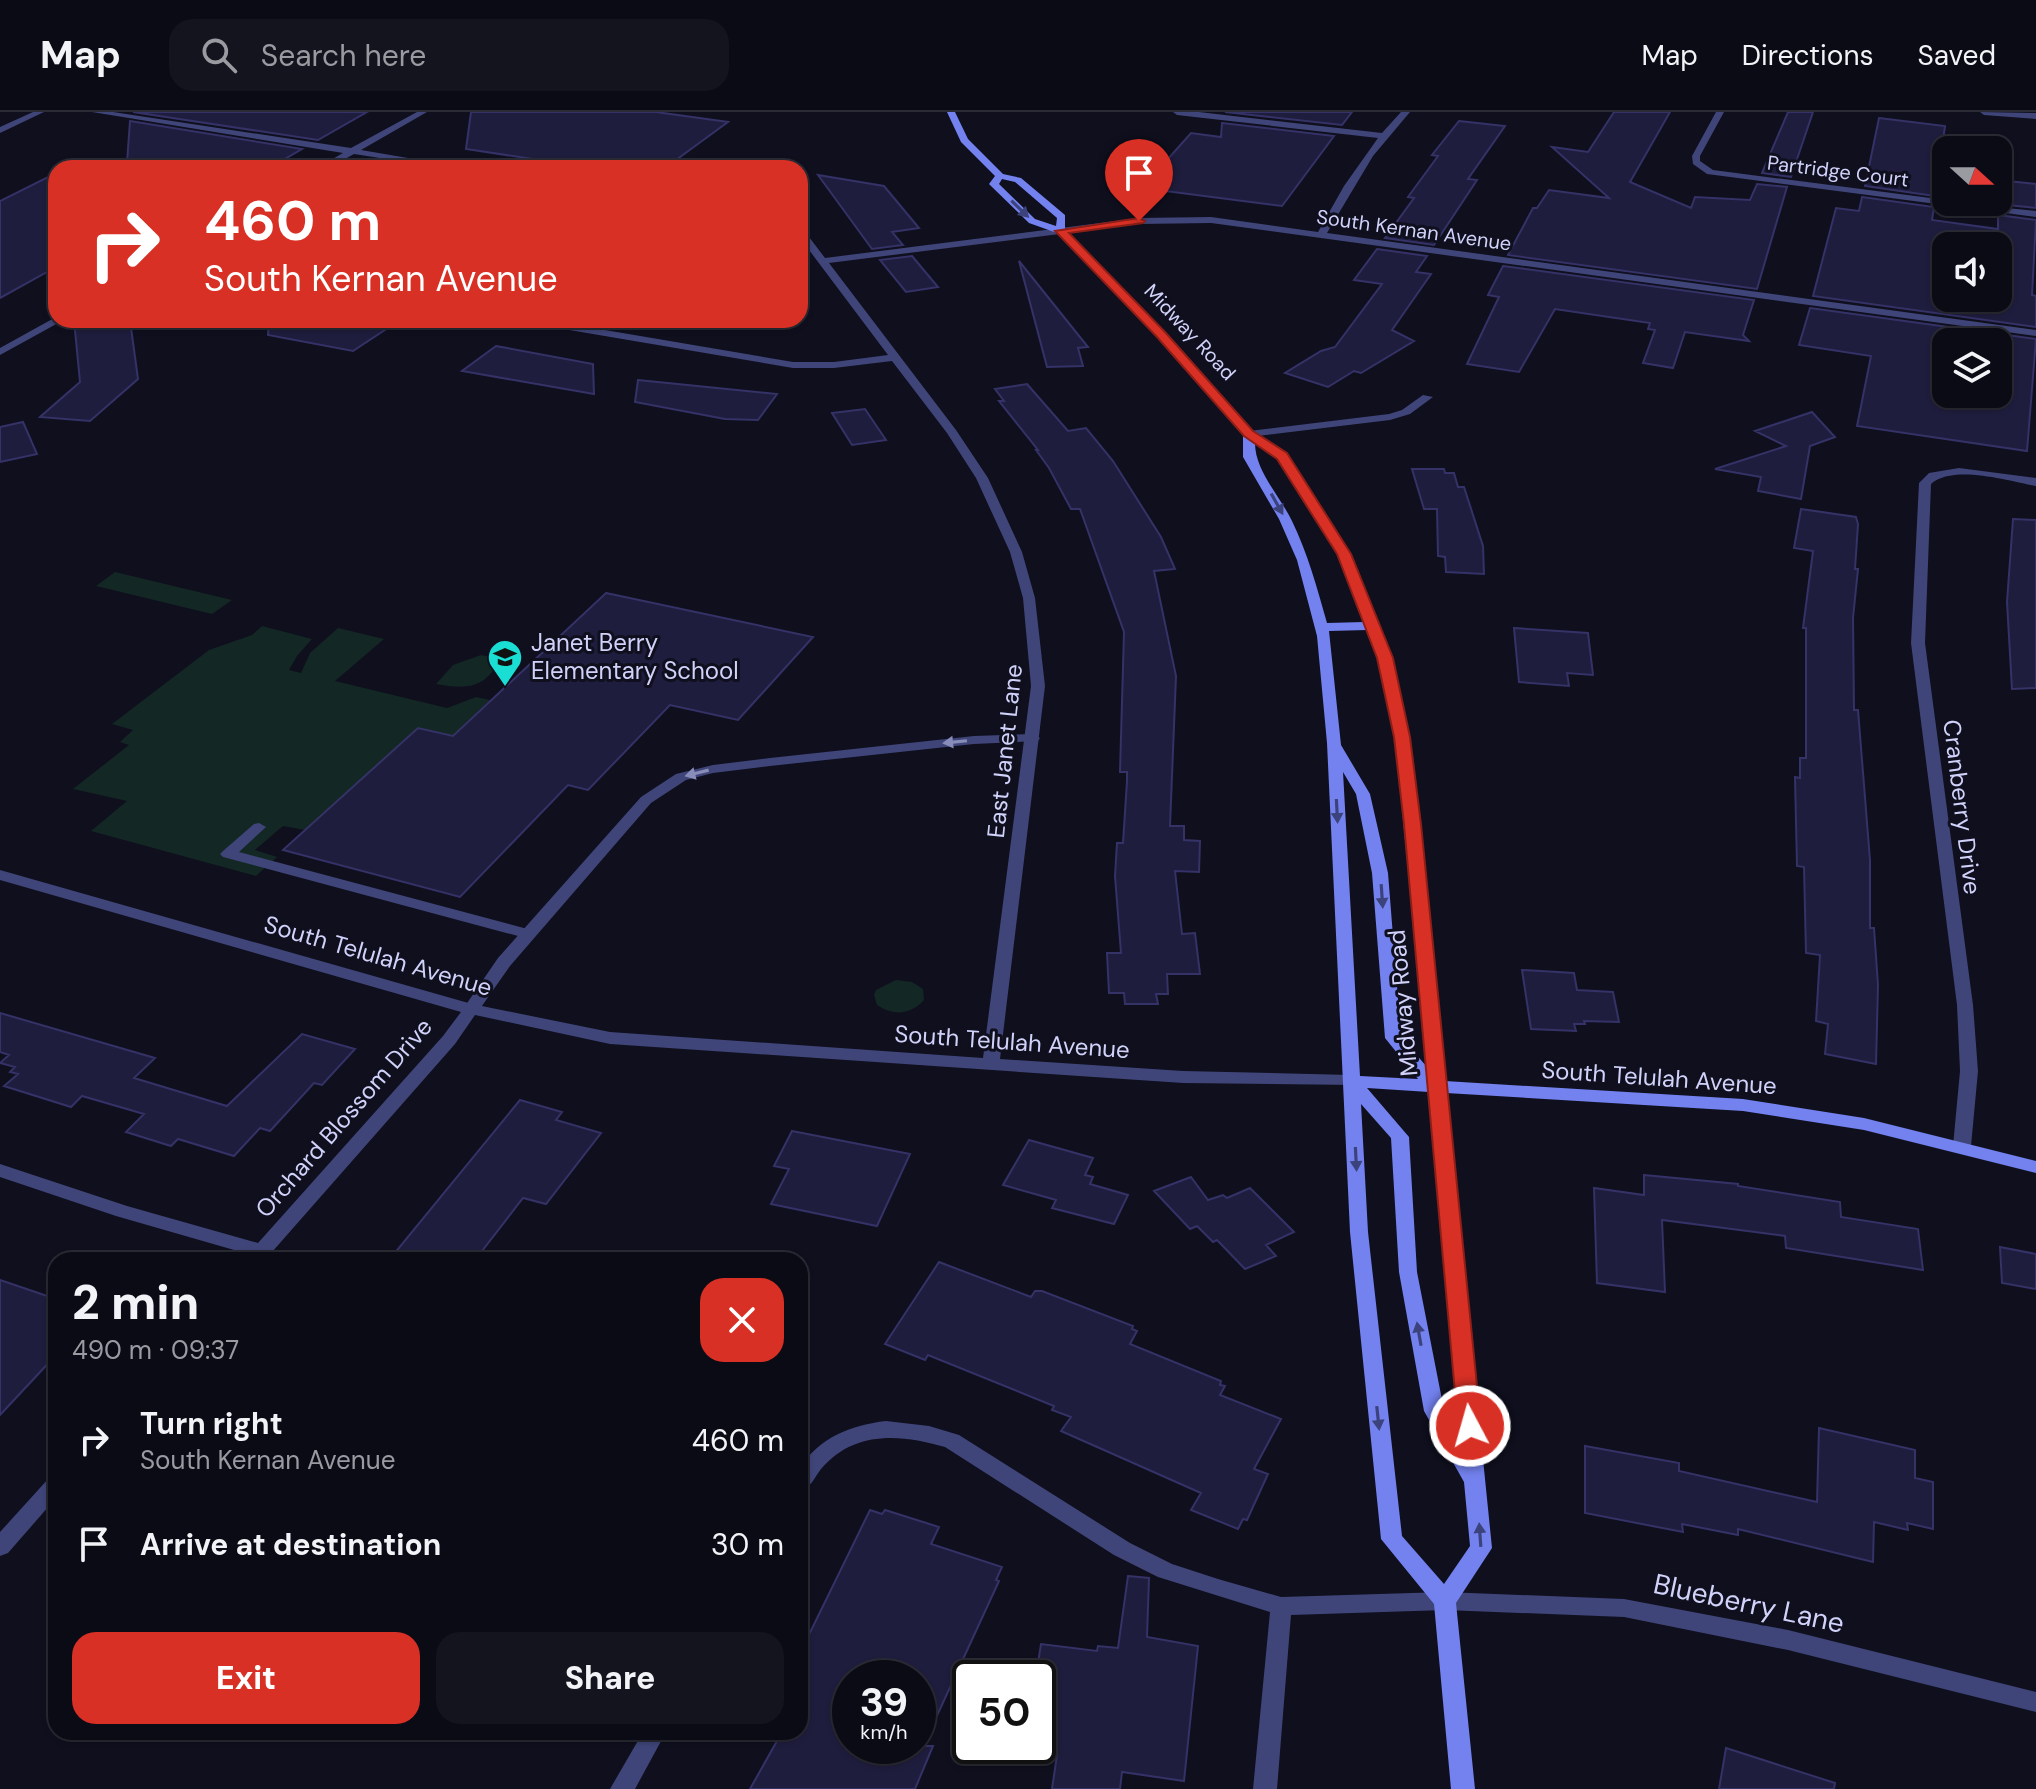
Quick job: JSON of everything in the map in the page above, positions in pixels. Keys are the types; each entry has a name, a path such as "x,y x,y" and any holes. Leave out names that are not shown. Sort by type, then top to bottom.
{"main road":[{"name":"Midway Road","path":"951,112 964,140 1000,176 1018,180 1062,217 1060,231"},
{"name":"Midway Road","path":"1000,176 994,184 1032,221 1060,231 1161,334 1249,434 1282,456 1344,554 1385,658 1402,737 1481,1548 1445,1601 1392,1539 1364,1291 1328,668 1321,627 1303,560 1285,519 1249,457 1249,434"},
{"path":"1321,627 1374,626"},
{"path":"1334,743 1363,794 1380,873 1393,1038 1436,1089"},
{"path":"1351,1081 1400,1137 1408,1272 1434,1411 1475,1483"},
{"name":"South Telulah Avenue","path":"1351,1081 1436,1089 1684,1099 1743,1105 1864,1124 1962,1146 2036,1167"},
{"path":"1445,1601 1463,1789"}],"street":[{"path":"0,130 40,112"},
{"path":"96,112 410,160"},
{"path":"336,160 423,112"},
{"path":"1177,112 1384,136"},
{"path":"1321,235 1360,169 1406,112"},
{"name":"Partridge Court","path":"1720,112 1696,156 1696,162 1710,172 2036,214"},
{"path":"1984,112 2036,116"},
{"name":"South Kernan Avenue","path":"824,261 1139,221 1187,219 2036,333"},
{"path":"808,241 824,261"},
{"name":"East Janet Lane","path":"824,261 982,478 1016,552 1029,598 1038,686 991,1065"},
{"path":"0,352 48,325"},
{"path":"575,328 793,365 834,365 895,357"},
{"path":"1249,434 1390,417 1406,412 1427,397"},
{"name":"Cranberry Drive","path":"1962,1146 1969,1071 1965,1005 1918,643 1925,483 1930,475 1962,471 2036,482"},
{"name":"Orchard Blossom Drive","path":"261,1252 449,1040 504,962 646,800 681,777 713,769 974,740 1033,738"},
{"path":"259,827 228,854 529,934"},
{"name":"South Telulah Avenue","path":"0,875 471,1009 610,1038 649,1043 1213,1078 1351,1081"},
{"path":"0,1170 249,1252"},
{"name":"Blueberry Lane","path":"808,1469 828,1448 849,1434 877,1429 927,1432 952,1441 1122,1549 1166,1571 1281,1606 1445,1601 1624,1608 1788,1640 2036,1702"},
{"path":"0,1547 48,1493"},
{"path":"1265,1789 1281,1606"},
{"path":"622,1789 650,1740"}],"green space":[{"path":"115,572 232,600 212,614 96,586"},
{"path":"262,626 312,639 289,670 301,673 310,653 338,628 384,639 335,681 447,708 476,697 490,700 453,736 418,728 305,830 283,826 255,850 277,857 256,876 91,831 127,801 73,789 129,745 120,742 133,730 112,724 209,650 252,635"},
{"path":"481,655 500,659 481,682 456,687 436,684 453,665"},
{"path":"896,980 912,982 923,989 924,1000 913,1009 902,1012 889,1011 877,1005 876,990"}],"building":[{"path":"133,112 367,112 318,140"},
{"path":"471,112 656,112 728,122 676,160 539,160 466,149"},
{"path":"1225,112 1352,112 1342,125"},
{"path":"1614,112 1670,112 1630,182 1691,208 1695,197 1750,200 1757,184 1787,187 1757,289 1508,255 1533,208 1537,208 1549,190 1609,198 1552,147 1588,152"},
{"path":"1788,112 1813,112 1791,177 1762,173"},
{"path":"1879,118 1945,126 1944,136 1932,136 1932,196 1865,186"},
{"path":"130,121 302,149 283,160 127,160"},
{"path":"1459,121 1505,126 1468,179 1477,180 1434,245 1385,238 1414,198 1408,197 1438,156 1432,155"},
{"path":"1222,123 1334,136 1282,206 1142,188 1191,133 1221,137"},
{"path":"818,175 884,186 919,228 892,232 903,245 872,249"},
{"path":"48,177 48,271 0,298 0,201"},
{"path":"2012,181 2036,184 2036,208 2012,205"},
{"path":"1862,197 1932,207 1932,220 1998,229 1998,216 2036,220 2032,295 2036,296 2036,327 1813,296 1836,208 1859,211"},
{"path":"1377,249 1427,256 1416,272 1431,274 1392,330 1414,341 1361,373 1354,371 1328,387 1285,373 1321,351 1335,347 1382,284 1354,280"},
{"path":"912,256 938,287 906,292 880,260"},
{"path":"1019,261 1088,347 1078,348 1083,366 1047,367"},
{"path":"1503,266 1754,300 1743,335 1749,341 1685,332 1673,368 1643,363 1655,330 1648,329 1650,323 1555,309 1519,372 1467,364 1499,297 1488,295"},
{"path":"1810,308 1956,328 1932,328 1932,408 2012,408 2012,336 2036,339 2027,451 1857,426 1871,356 1799,345"},
{"path":"75,328 131,328 138,379 90,421 40,417 80,382"},
{"path":"268,328 388,328 353,351 268,335"},
{"path":"496,346 593,364 594,394 462,371"},
{"path":"638,380 777,394 758,420 725,419 635,402"},
{"path":"1027,384 1068,431 1086,428 1113,461 1161,537 1175,569 1154,571 1176,676 1170,826 1184,826 1184,840 1200,841 1199,872 1175,871 1182,934 1195,933 1200,974 1167,974 1168,994 1156,994 1158,1004 1125,1004 1124,993 1109,993 1107,953 1121,953 1115,876 1117,843 1123,843 1127,781 1127,772 1120,772 1124,632 1080,509 1071,509 1038,450 999,401 1004,401 995,389"},
{"path":"865,409 886,440 852,445 832,413"},
{"path":"1812,412 1835,437 1810,446 1801,499 1758,491 1761,477 1715,469 1786,446 1755,431"},
{"path":"23,422 37,454 0,462 0,427"},
{"path":"1412,469 1444,469 1445,473 1454,473 1458,487 1464,487 1483,546 1484,574 1446,572 1445,557 1438,556 1437,509 1424,509"},
{"path":"1801,509 1856,517 1858,524 1853,618 1854,710 1858,710 1870,860 1870,928 1874,928 1878,985 1876,1064 1825,1054 1828,1024 1816,1021 1820,955 1806,953 1804,867 1797,866 1795,777 1800,778 1800,758 1806,758 1806,628 1803,628 1813,551 1794,548"},
{"path":"2013,519 2036,520 2036,688 2012,689 2007,602"},
{"path":"606,593 813,637 738,720 670,705 588,790 568,785 460,897 283,850 418,728 453,736"},
{"path":"1514,628 1588,633 1593,675 1567,673 1569,686 1519,682"},
{"path":"1522,970 1574,973 1577,990 1613,992 1619,1022 1584,1021 1585,1024 1574,1024 1576,1031 1531,1029"},
{"path":"0,1013 155,1058 134,1078 227,1106 302,1034 355,1049 322,1085 314,1083 270,1131 260,1128 234,1156 178,1139 171,1146 126,1132 144,1114 82,1096 71,1107 4,1086 18,1074 10,1072 15,1067 0,1063 9,1055 0,1052"},
{"path":"520,1100 562,1112 556,1120 601,1133 546,1204 523,1198 481,1252 396,1252"},
{"path":"792,1131 910,1154 877,1226 771,1204 789,1169 774,1166"},
{"path":"1029,1140 1093,1158 1085,1175 1093,1177 1090,1184 1128,1195 1114,1224 1052,1208 1056,1200 1003,1185"},
{"path":"1644,1175 1738,1184 1840,1202 1841,1217 1918,1229 1923,1270 1786,1248 1785,1236 1662,1220 1665,1292 1597,1283 1594,1188 1644,1195"},
{"path":"1191,1177 1208,1200 1223,1195 1227,1198 1250,1188 1294,1232 1266,1245 1276,1256 1245,1269 1217,1240 1213,1242 1197,1226 1190,1229 1154,1191"},
{"path":"2000,1247 2036,1254 2036,1289 2002,1283"},
{"path":"939,1262 1031,1297 1035,1291 1042,1291 1133,1326 1132,1329 1137,1331 1130,1344 1221,1381 1220,1385 1225,1386 1220,1395 1281,1419 1254,1469 1268,1474 1247,1520 1243,1519 1238,1529 1191,1510 1201,1493 1061,1431 1071,1417 1052,1410 1054,1406 928,1355 925,1360 885,1344"},
{"path":"0,1280 48,1296 48,1364 0,1415"},
{"path":"1819,1428 1915,1450 1915,1478 1933,1482 1933,1529 1907,1523 1908,1530 1874,1522 1873,1562 1738,1529 1738,1535 1682,1524 1683,1532 1585,1513 1585,1446 1679,1463 1679,1471 1817,1502"},
{"path":"870,1510 882,1514 885,1510 939,1527 931,1544 1002,1567 996,1580 999,1581 963,1660 952,1660 952,1683 936,1718 936,1660 832,1660 832,1764 925,1764 915,1789 750,1789 778,1740 808,1740 808,1637"},
{"path":"1128,1576 1149,1578 1147,1637 1198,1646 1184,1781 1122,1772 1120,1789 1052,1789 1057,1755 1056,1660 1038,1660 1041,1644 1097,1651 1098,1646 1118,1648"},
{"path":"1726,1748 1835,1783 1834,1789 1719,1789"}],"place":[{"name":"Janet Berry Elementary School","path":"505,688"}],"route":[{"path":"1139,221 1060,231 1161,334 1249,434 1282,456 1344,554 1385,658 1402,737 1412,824 1470,1426"}]}
